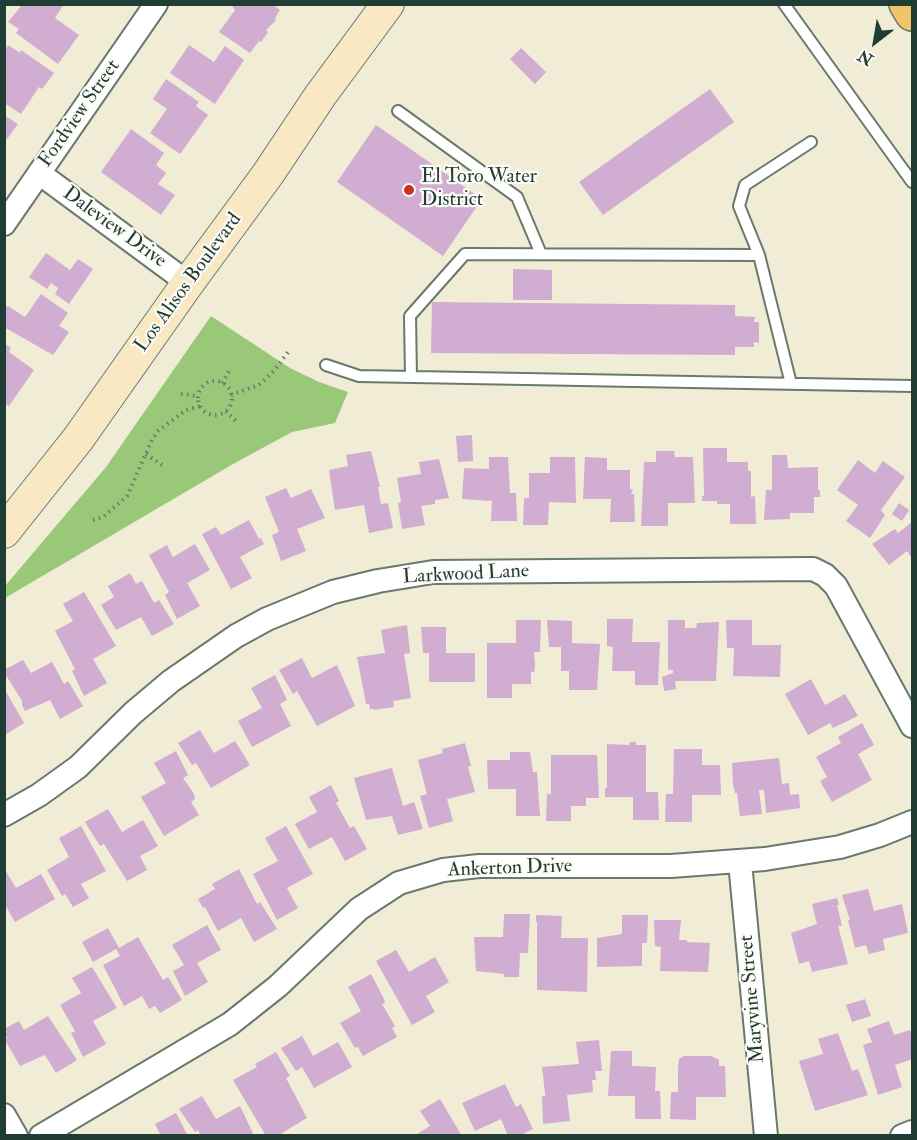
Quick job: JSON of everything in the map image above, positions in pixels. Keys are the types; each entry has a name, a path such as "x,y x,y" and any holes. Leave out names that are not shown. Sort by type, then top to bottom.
{"highway":[{"path":"906,4 912,14"}],"main road":[{"name":"Los Alisos Boulevard","path":"4,532 78,439 268,174 320,96 388,4"},
{"name":"Los Alisos Boulevard","path":"369,31 410,4"}],"street":[{"name":"Fordview Street","path":"4,224 156,4"},
{"name":"Daleview Drive","path":"39,173 188,283"},
{"name":"Larkwood Lane","path":"4,815 39,795 78,767 133,713 171,681 236,636 267,619 333,592 378,581 433,572 813,569 825,575 836,586 912,726"},
{"name":"Ankerton Drive","path":"41,1136 230,1024 278,986 359,909 399,883 442,870 479,866 671,866 740,862 840,847 912,822"},
{"name":"Maryvine Street","path":"740,862 766,1136"},
{"path":"4,1115 16,1136"},
{"path":"902,1136 912,1132"}],"lane":[{"path":"784,4 912,182"},
{"path":"398,111 518,197 541,254"},
{"path":"791,384 759,255 739,206 745,185 811,142"},
{"path":"411,377 410,316 465,254 759,255"},
{"path":"326,365 358,376 912,386"}],"path":[{"path":"231,395 258,384 274,371 288,352"},
{"path":"222,383 231,368"},
{"path":"217,380 227,387 231,395 232,399 226,411 216,414 200,406 198,396 204,384 217,380"},
{"path":"181,394 198,396"},
{"path":"93,520 103,517 127,496 158,431 186,410 200,406"},
{"path":"226,411 237,422"},
{"path":"146,454 162,465"}],"green space":[{"path":"211,316 290,368 319,382 348,392 335,423 292,432 233,464 5,598 5,586 106,467"}],"building":[{"path":"64,4 55,18 79,35 58,64 16,33 19,29 8,22 22,5"},
{"path":"231,4 272,4 280,10 276,20 266,30 268,32 250,53 219,32 235,10"},
{"path":"8,45 20,53 21,50 54,73 42,89 39,87 21,114 4,103 4,51"},
{"path":"189,45 214,62 225,46 244,60 215,104 170,73"},
{"path":"521,48 546,72 535,84 510,59"},
{"path":"166,79 199,102 196,106 208,115 180,154 150,133 167,109 153,99"},
{"path":"710,89 734,122 603,215 579,182"},
{"path":"4,115 18,124 4,143"},
{"name":"El Toro Water District","path":"376,125 482,199 443,256 337,182"},
{"path":"131,129 164,153 156,165 166,173 158,184 175,195 161,215 101,172"},
{"path":"46,253 70,270 78,259 93,269 69,304 55,294 58,288 51,283 47,289 29,277"},
{"path":"513,269 552,270 552,300 513,300"},
{"path":"41,294 68,313 59,326 69,332 53,355 4,327 6,307 8,306 25,317"},
{"path":"432,302 735,305 735,316 755,317 754,322 759,322 759,343 754,342 754,347 735,347 735,355 431,353"},
{"path":"4,343 11,348 9,352 34,370 9,406 4,403"},
{"path":"472,435 473,461 458,462 456,436"},
{"path":"703,448 727,448 727,462 748,462 748,471 751,471 751,497 755,496 756,524 730,524 730,504 702,501 702,496 704,496"},
{"path":"371,451 380,487 378,487 381,504 388,503 393,528 369,533 364,505 335,510 329,470 348,466 346,455"},
{"path":"656,451 674,451 675,457 693,457 695,503 668,503 668,526 641,526 644,462 656,462"},
{"path":"772,455 787,455 788,468 818,467 820,497 814,497 814,513 790,513 790,519 764,520 766,490 772,490"},
{"path":"489,457 508,457 510,493 516,493 517,521 491,521 492,501 462,499 464,468 489,469"},
{"path":"550,457 575,457 576,503 549,502 548,525 523,525 524,498 529,498 529,473 550,473"},
{"path":"585,457 607,458 607,470 630,470 630,489 633,489 631,494 634,494 635,522 610,522 611,499 583,499"},
{"path":"439,459 449,498 435,500 435,504 421,506 425,525 402,529 397,478 421,474 419,462"},
{"path":"858,460 875,473 883,461 905,477 881,510 885,515 870,538 846,521 858,505 837,490"},
{"path":"286,488 291,498 311,489 325,518 297,529 306,551 281,561 272,535 279,532 265,497"},
{"path":"899,503 909,510 902,521 892,514"},
{"path":"249,520 264,544 240,557 252,578 231,589 202,534 216,527 221,535"},
{"path":"912,522 912,558 907,551 889,565 872,544 895,529 898,533"},
{"path":"195,544 210,570 187,583 200,606 177,619 165,595 169,592 149,555 167,545 173,557"},
{"path":"130,573 136,584 142,581 154,603 159,600 174,624 152,636 141,617 116,630 101,605 114,597 108,586"},
{"path":"84,592 116,646 93,659 107,683 84,696 72,671 75,669 55,631 73,621 63,604"},
{"path":"607,619 633,619 632,642 660,642 658,685 635,685 635,671 612,671 613,647 607,646"},
{"path":"516,620 541,620 540,652 534,652 535,666 534,672 531,672 531,684 512,684 512,698 487,698 487,643 516,643"},
{"path":"547,620 572,621 572,643 600,644 597,690 569,690 569,671 561,671 561,647 549,647"},
{"path":"668,620 685,620 685,628 696,628 697,623 719,622 716,681 675,681 676,689 664,691 662,677 673,673 673,670 668,670"},
{"path":"726,620 752,620 752,645 781,645 780,677 733,676 734,648 727,648"},
{"path":"407,625 410,653 404,654 411,698 393,701 394,707 370,709 369,704 366,704 357,657 385,653 381,630"},
{"path":"421,627 446,627 446,653 475,653 475,682 429,682 429,653 423,653"},
{"path":"302,658 312,678 337,665 355,706 317,726 297,691 293,694 279,670"},
{"path":"23,660 31,673 52,662 64,684 68,681 83,706 60,719 50,700 25,711 22,701 4,672"},
{"path":"275,675 287,700 280,704 291,726 252,747 238,721 262,708 251,688"},
{"path":"811,679 825,705 845,694 858,716 833,728 830,723 808,735 785,694"},
{"path":"5,690 24,723 5,735"},
{"path":"862,723 874,745 858,754 872,780 832,802 820,781 827,777 816,757 841,743 838,737"},
{"path":"200,730 214,753 235,741 250,765 211,788 196,763 192,765 178,743"},
{"path":"630,742 636,742 636,745 646,745 646,792 658,792 659,820 633,820 633,797 605,797 607,744 629,745"},
{"path":"465,743 471,766 468,767 475,792 447,799 453,821 429,828 420,796 427,794 418,760 443,753 442,749"},
{"path":"674,749 702,749 702,765 720,765 721,795 692,795 692,822 665,822 666,794 673,794"},
{"path":"176,751 188,775 183,778 194,794 195,799 191,802 199,815 164,836 141,797 166,783 154,763"},
{"path":"510,752 530,752 533,772 537,772 540,816 516,816 516,789 488,789 487,760 510,760"},
{"path":"551,755 597,755 599,798 586,798 586,806 571,806 571,821 546,821 547,794 551,794"},
{"path":"779,758 782,784 789,783 790,795 799,794 800,808 766,813 764,790 759,790 762,814 740,816 737,793 733,785 732,763"},
{"path":"392,768 403,806 414,802 423,829 398,835 392,816 366,820 354,778"},
{"path":"331,785 339,801 336,803 350,828 354,826 367,849 345,861 332,837 309,849 295,824 317,812 309,797"},
{"path":"108,809 122,832 143,820 158,846 140,856 147,870 127,881 104,844 100,846 85,822"},
{"path":"81,826 106,871 81,884 89,898 73,907 65,894 62,896 47,870 69,857 59,838"},
{"path":"286,826 313,874 287,888 298,908 277,920 253,874 278,861 265,838"},
{"path":"4,868 16,888 41,874 55,899 15,922 4,903"},
{"path":"239,869 257,904 260,902 277,929 254,942 241,918 218,931 198,899 215,889 212,884"},
{"path":"868,889 874,911 902,904 908,933 883,939 885,950 869,954 866,945 855,948 848,920 850,920 842,895"},
{"path":"837,898 842,926 838,926 848,964 812,972 809,961 799,964 791,933 817,924 812,904"},
{"path":"504,914 530,914 528,953 520,953 519,977 504,977 504,974 476,971 474,937 503,937"},
{"path":"536,915 562,916 561,938 588,938 587,992 537,990"},
{"path":"622,915 648,915 647,943 642,943 642,966 597,967 597,938 622,934"},
{"path":"654,920 681,920 679,940 710,943 708,972 660,971 661,947 655,946"},
{"path":"207,925 221,950 197,963 208,982 185,996 173,971 184,965 172,945"},
{"path":"108,928 119,948 138,937 163,980 168,977 182,1000 160,1013 155,1006 149,1009 142,996 124,1006 103,965 120,956 116,949 93,962 82,942"},
{"path":"396,950 409,972 435,957 449,982 426,996 435,1012 412,1025 376,961"},
{"path":"92,967 117,1008 93,1021 106,1044 83,1057 71,1033 75,1031 60,1005 81,993 72,978"},
{"path":"371,974 384,999 385,1003 382,1004 395,1026 392,1028 397,1037 363,1056 358,1047 355,1048 340,1023 361,1011 348,987"},
{"path":"865,999 871,1016 852,1022 846,1005"},
{"path":"48,1016 77,1060 56,1073 45,1055 20,1066 5,1040 7,1038 4,1029 19,1021 24,1030"},
{"path":"889,1021 894,1035 910,1030 912,1059 895,1065 902,1087 878,1095 863,1045 872,1042 867,1029"},
{"path":"838,1033 852,1071 858,1069 868,1095 815,1111 799,1061 823,1054 818,1039"},
{"path":"302,1036 313,1056 338,1042 352,1067 314,1088 302,1067 296,1071 281,1048"},
{"path":"599,1040 602,1071 595,1071 596,1080 592,1080 593,1092 567,1095 570,1121 543,1124 542,1096 545,1096 545,1093 542,1067 579,1064 576,1042"},
{"path":"611,1051 632,1051 632,1066 656,1067 655,1091 660,1091 661,1119 635,1119 635,1096 608,1096"},
{"path":"276,1052 290,1076 286,1078 307,1118 277,1136 266,1136 233,1080 257,1067 255,1064"},
{"path":"684,1056 711,1056 719,1060 719,1066 725,1066 726,1097 696,1097 696,1120 670,1119 671,1092 678,1092 679,1059"},
{"path":"505,1084 516,1107 521,1104 533,1129 519,1136 508,1136 501,1119 475,1131 462,1103"},
{"path":"202,1096 216,1119 240,1106 253,1133 248,1136 201,1136 198,1130 195,1132 179,1109"},
{"path":"440,1099 462,1136 414,1136 430,1126 420,1111"},
{"path":"176,1113 188,1136 161,1136 155,1124"}],"place":[{"name":"El Toro Water District","path":"409,190"}]}
